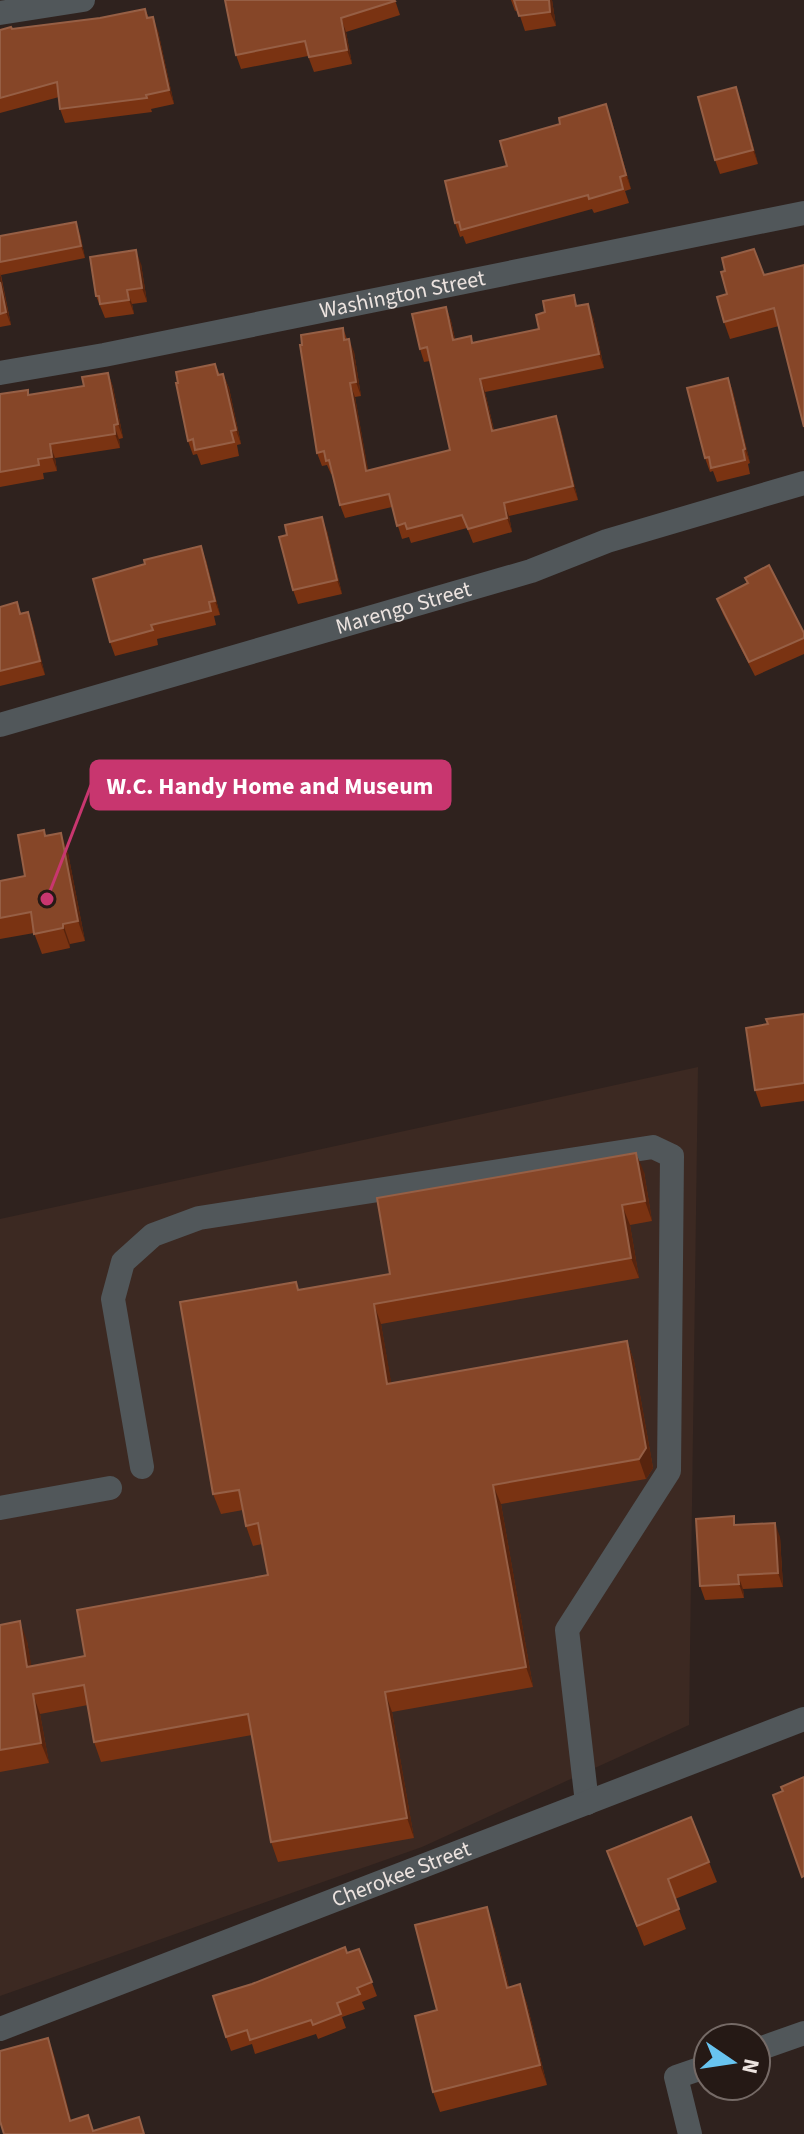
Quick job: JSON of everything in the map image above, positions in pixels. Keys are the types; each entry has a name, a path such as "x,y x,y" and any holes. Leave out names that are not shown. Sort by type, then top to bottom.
{"street":[{"path":"10,8 83,0"},
{"name":"Washington Street","path":"0,373 104,355 804,213"},
{"name":"Marengo Street","path":"0,725 531,571 607,541 804,483"},
{"path":"142,1467 113,1299 123,1262 153,1235 199,1218 653,1147 672,1156 669,1471 567,1630 587,1803"},
{"path":"0,1508 110,1488"},
{"name":"Cherokee Street","path":"0,2029 804,1719"},
{"path":"772,2044 804,2033"},
{"path":"690,2134 676,2077 692,2072"}],"shaded area":[{"path":"698,1067 689,1725 422,1847 0,1996 0,1219"}],"building":[{"path":"225,0 395,1 341,18 347,50 309,57 305,41 236,55"},
{"path":"514,0 549,0 550,12 519,16"},
{"path":"145,9 147,18 153,17 169,90 146,95 147,98 60,109 57,82 0,98 0,30 100,18"},
{"path":"736,87 753,150 715,160 698,97"},
{"path":"606,104 626,175 620,177 623,189 589,199 588,195 461,230 459,222 455,223 445,181 507,166 500,141 560,124 559,118"},
{"path":"76,222 81,246 0,262 0,236"},
{"path":"754,249 764,275 804,265 804,427 774,308 724,322 717,297 727,294 721,272 725,271 722,258"},
{"path":"136,250 142,288 127,290 129,300 100,304 90,257"},
{"path":"0,282 6,312 0,314"},
{"path":"574,295 576,306 588,304 599,354 480,379 492,431 556,416 573,486 504,503 507,518 468,529 462,515 407,529 405,523 397,526 389,494 340,505 329,460 326,461 324,451 317,453 301,335 343,328 344,340 349,339 356,382 350,383 366,471 450,450 427,347 420,349 412,314 446,307 453,340 471,336 472,343 539,329 536,315 545,312 543,301"},
{"path":"215,364 218,375 223,374 236,430 231,431 234,442 195,450 193,439 188,441 176,372"},
{"path":"108,373 118,424 114,425 115,434 50,444 52,457 38,459 39,465 0,472 0,394 28,390 28,395 84,386 82,377"},
{"path":"728,378 745,460 711,468 709,457 705,458 687,388"},
{"path":"322,517 337,580 293,590 279,537 287,535 285,525"},
{"path":"201,546 215,601 209,602 211,611 151,625 153,630 110,642 93,579 145,564 144,560"},
{"path":"769,565 804,638 749,662 717,599 748,583 745,578"},
{"path":"17,602 20,614 28,612 40,661 0,671 0,607"},
{"path":"44,830 45,836 61,833 78,921 63,924 63,928 34,934 31,912 0,918 0,881 25,876 18,835"},
{"path":"804,1014 804,1083 755,1090 746,1028 768,1024 766,1019"},
{"path":"636,1153 645,1201 622,1205 631,1258 374,1304 387,1384 627,1341 646,1448 639,1459 493,1485 526,1667 385,1692 407,1818 271,1842 248,1714 94,1742 84,1685 33,1694 41,1743 0,1750 0,1625 20,1621 27,1667 85,1656 77,1610 268,1575 258,1523 246,1526 239,1490 213,1494 180,1302 296,1282 298,1290 390,1274 377,1198"},
{"path":"734,1516 734,1525 775,1523 778,1573 738,1575 739,1584 700,1586 696,1519"},
{"path":"804,1777 802,1877 773,1795 783,1791 781,1787"},
{"path":"691,1817 709,1862 668,1879 679,1909 637,1926 607,1851"},
{"path":"487,1907 507,1988 520,1984 540,2065 433,2092 415,2016 437,2010 415,1925"},
{"path":"345,1947 347,1953 359,1949 372,1982 357,1988 360,1994 337,2003 341,2014 313,2025 311,2020 250,2040 247,2030 226,2037 213,1996"},
{"path":"48,2038 70,2121 88,2115 93,2131 139,2117 144,2134 4,2134 0,2121 0,2051"}],"place":[{"name":"W.C. Handy Home and Museum","path":"47,899"}]}
